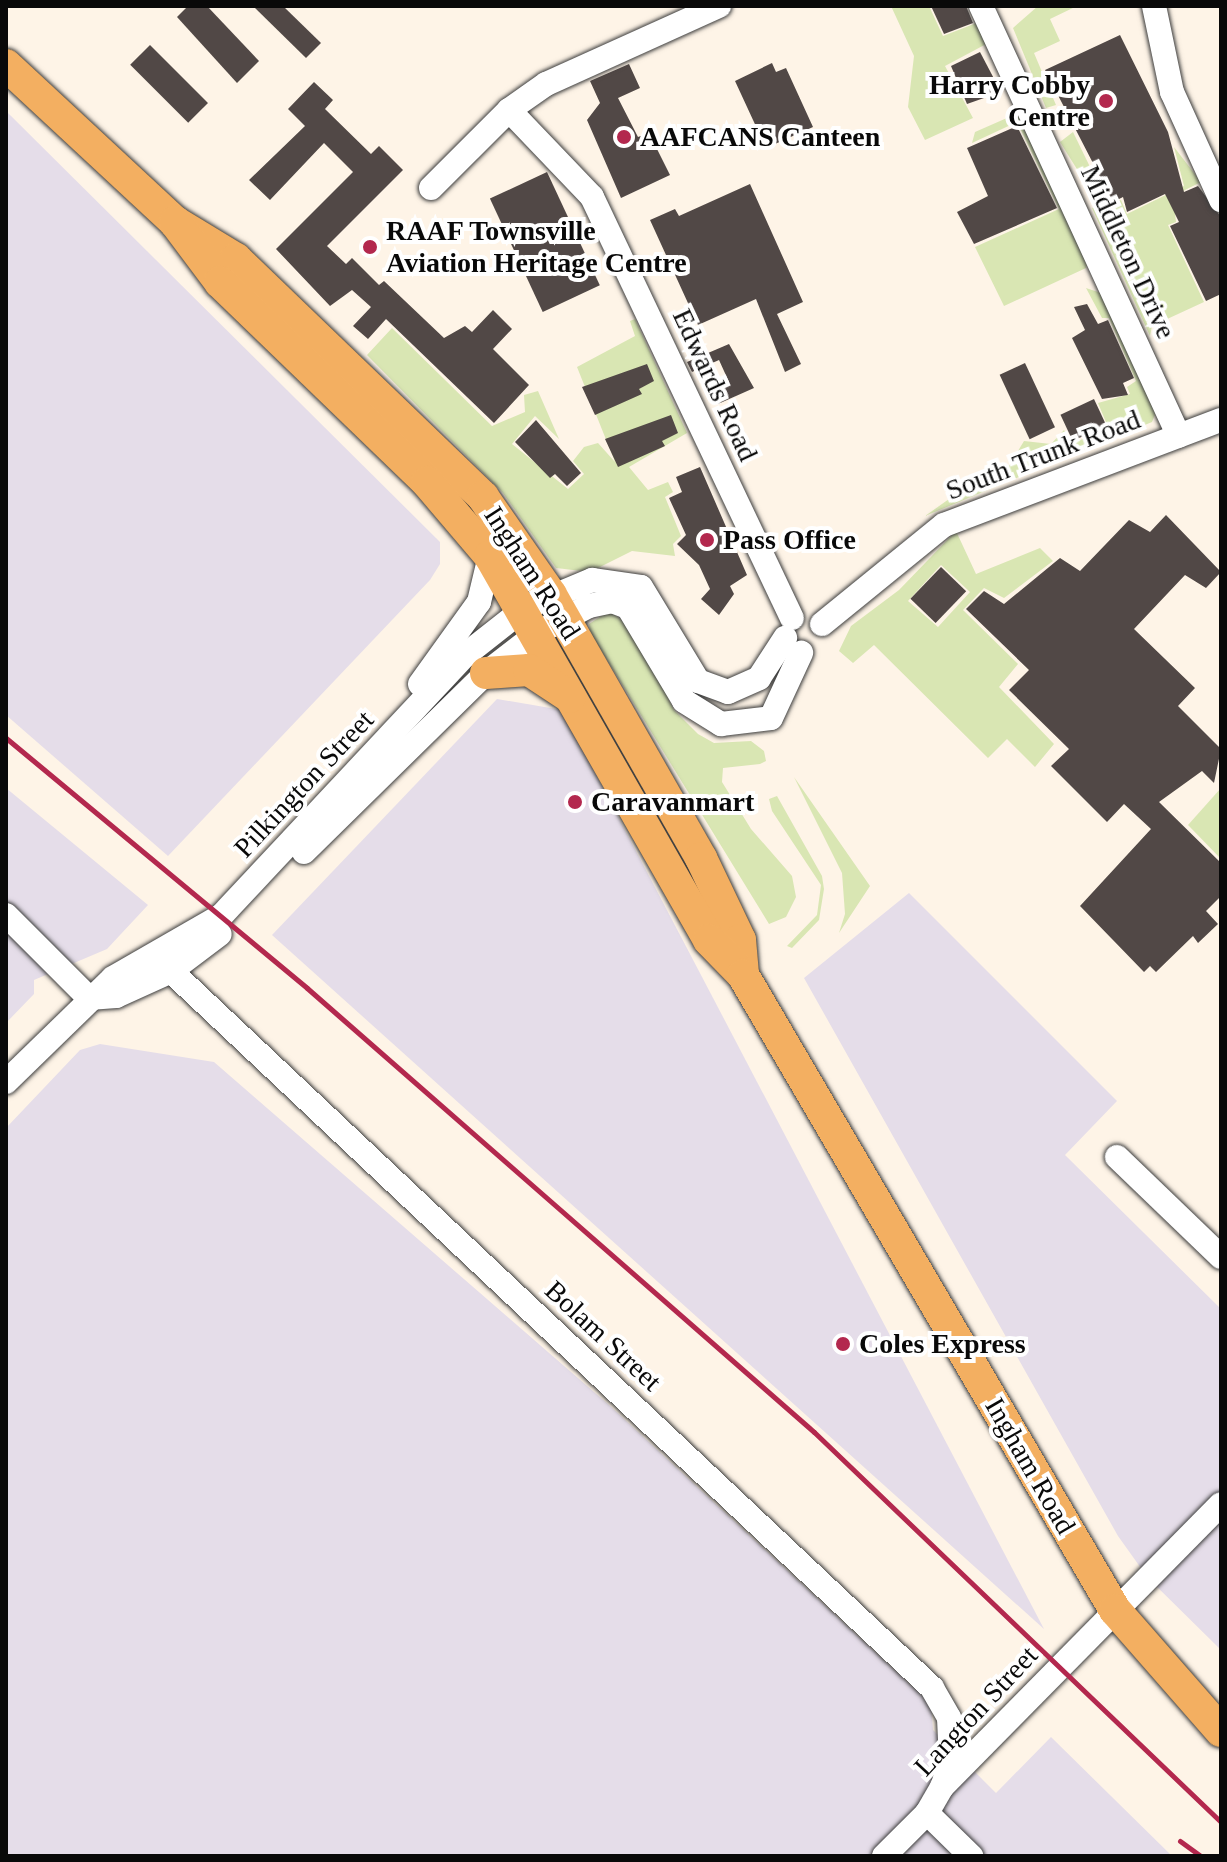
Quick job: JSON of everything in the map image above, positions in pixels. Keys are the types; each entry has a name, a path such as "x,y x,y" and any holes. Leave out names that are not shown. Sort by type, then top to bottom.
{"main road":[{"name":"Ingham Road","path":"6,65 175,222 220,282 427,482 490,556 545,613 701,858 740,940 743,975"},
{"name":"Ingham Road","path":"175,222 236,259 463,475 512,533 581,707 709,940 743,975 1115,1610 1221,1731"},
{"path":"486,673 539,674 581,707"}],"street":[{"path":"431,188 509,110 546,84 719,6"},
{"path":"1154,6 1172,92 1221,200"},
{"name":"Middleton Drive","path":"989,9 1179,436"},
{"name":"Edwards Road","path":"509,110 592,197 793,637"},
{"name":"South Trunk Road","path":"793,637 822,643 822,624 944,525 1221,420"},
{"path":"348,783 479,602 490,556"},
{"path":"545,613 592,580 641,587 693,674 713,689 748,687 812,615 822,624"},
{"path":"545,613 606,602 628,607 684,701 721,724 771,718 793,637"},
{"name":"Pilkington Street","path":"6,1082 89,998 167,962 231,924 545,613"},
{"name":"Pilkington Street","path":"167,962 221,916 464,656 545,613"},
{"path":"6,915 89,998"},
{"name":"Bolam Street","path":"167,962 932,1688 949,1718 951,1760 942,1787"},
{"path":"1117,1157 1221,1257"},
{"name":"Langton Street","path":"884,1856 927,1813 942,1787 1221,1504"},
{"path":"927,1813 971,1856"}],"shaded area":[{"path":"6,111 440,542 440,564 430,580 168,856 6,715"},
{"path":"497,699 562,710 1044,1629 272,935"},
{"path":"6,788 148,905 107,949 34,980 34,994 6,1023"},
{"path":"909,893 1117,1101 1065,1155 1221,1309 1221,1650 1148,1578 1118,1536 804,978"},
{"path":"100,1044 214,1062 609,1405 931,1704 933,1730 996,1793 1051,1737 1172,1856 6,1856 6,1128 80,1050"}],"green space":[{"path":"891,6 929,6 943,36 979,22 990,42 945,66 973,118 925,140 908,107 914,56"},
{"path":"1038,6 1077,6 1050,19 1060,41 1034,53 1056,105 1046,108 1013,28"},
{"path":"1016,114 1026,119 1089,257 1086,268 1004,306 975,247 1059,209 1017,122 972,143 975,132"},
{"path":"1073,132 1091,169 1080,174 1060,142"},
{"path":"1174,147 1201,182 1173,196 1176,222 1168,225 1204,302 1152,326 1150,336 1092,208 1121,200 1127,214 1184,186"},
{"path":"1086,288 1104,294 1156,412 1152,422 925,516 949,499 1001,479 1024,441 1051,444 1064,430 1072,444 1108,427 1098,403 1130,394 1127,387 1136,381 1109,318 1102,318"},
{"path":"635,319 687,433 629,467 648,490 668,482 673,492 665,497 681,536 673,544 675,556 632,551 590,572 556,568 503,493 367,355 392,328 492,426 525,412 524,395 538,391 559,439 535,416 512,444 568,489 584,474 573,461 584,447 598,443 615,462 577,367 635,336 630,321"},
{"path":"956,531 976,574 1040,548 1053,561 1004,598 984,588 963,610 1018,664 999,687 1054,744 1035,767 1007,739 988,758 874,645 853,663 839,651 851,626 899,590","holes":["941,565 970,592 938,627 908,601"]},
{"path":"609,611 633,628 674,710 698,734 714,743 751,741 764,751 766,761 760,764 723,768 722,782 751,829 792,876 796,897 786,917 769,924 590,632 589,624"},
{"path":"794,777 870,886 839,933 845,914 842,873"},
{"path":"1221,788 1221,859 1188,825"},
{"path":"777,796 822,876 824,889 819,920 792,948 787,946 817,915 821,885 772,811 769,799"}],"building":[{"path":"188,6 207,6 259,61 237,83 177,17"},
{"path":"253,6 283,6 321,43 306,58"},
{"path":"931,6 966,6 973,23 944,34"},
{"name":"Harry Cobby Centre","path":"1120,35 1168,132 1184,192 1198,186 1221,217 1221,294 1206,301 1170,226 1179,222 1165,194 1127,212 1123,197 1113,202 1045,70"},
{"path":"150,45 208,103 188,123 130,65"},
{"path":"980,52 1001,92 967,104 951,66"},
{"path":"772,63 776,72 786,68 813,127 766,148 735,81"},
{"path":"629,64 640,88 618,98 638,137 649,133 670,175 621,198 587,120 600,103 590,81"},
{"path":"314,82 333,100 325,109 371,154 379,146 403,170 327,246 346,264 352,258 379,285 384,281 444,338 465,326 472,332 493,310 512,329 493,349 529,385 494,423 386,319 368,339 353,326 371,307 352,290 330,306 276,249 353,172 324,143 270,200 249,180 305,126 288,109"},
{"path":"1017,126 1057,208 974,244 957,212 988,196 967,148"},
{"path":"547,172 600,285 543,312 490,199"},
{"path":"750,184 803,302 777,314 801,364 785,372 756,299 698,325 650,220 675,209 679,216"},
{"path":"1087,304 1098,324 1108,320 1134,378 1123,383 1128,395 1102,399 1072,338 1085,330 1074,307"},
{"path":"729,344 754,388 718,404 712,390 729,382 719,360 692,372 687,362"},
{"path":"1025,363 1055,427 1030,439 1000,375"},
{"path":"647,364 654,381 639,389 642,394 595,415 582,387"},
{"path":"1094,399 1106,425 1073,441 1060,415"},
{"path":"671,415 678,433 662,441 665,446 618,467 605,439"},
{"path":"536,420 581,473 567,486 555,474 550,478 515,442"},
{"name":"Pass Office","path":"700,467 747,575 730,586 734,594 719,615 701,599 710,589 699,565 677,544 686,535 669,498 682,492 676,477"},
{"path":"1166,515 1221,572 1206,588 1185,575 1134,629 1195,688 1178,706 1221,749 1214,783 1202,771 1159,802 1221,863 1221,896 1206,911 1218,924 1198,943 1193,936 1156,972 1150,966 1144,972 1080,906 1151,829 1124,804 1107,822 1051,766 1069,749 1009,690 1029,670 966,609 984,591 1004,604 1060,558 1080,571 1129,520 1150,532"},
{"path":"941,567 966,591 936,623 910,599"}],"railway":[{"path":"6,738 307,988 814,1432 1221,1822"},
{"path":"1180,1841 1201,1856"}],"place":[{"name":"Harry Cobby Centre","path":"1106,101"},
{"name":"AAFCANS Canteen","path":"624,137"},
{"name":"RAAF Townsville Aviation Heritage Centre","path":"370,247"},
{"name":"Pass Office","path":"707,540"},
{"name":"Caravanmart","path":"575,802"},
{"name":"Coles Express","path":"843,1344"}]}
